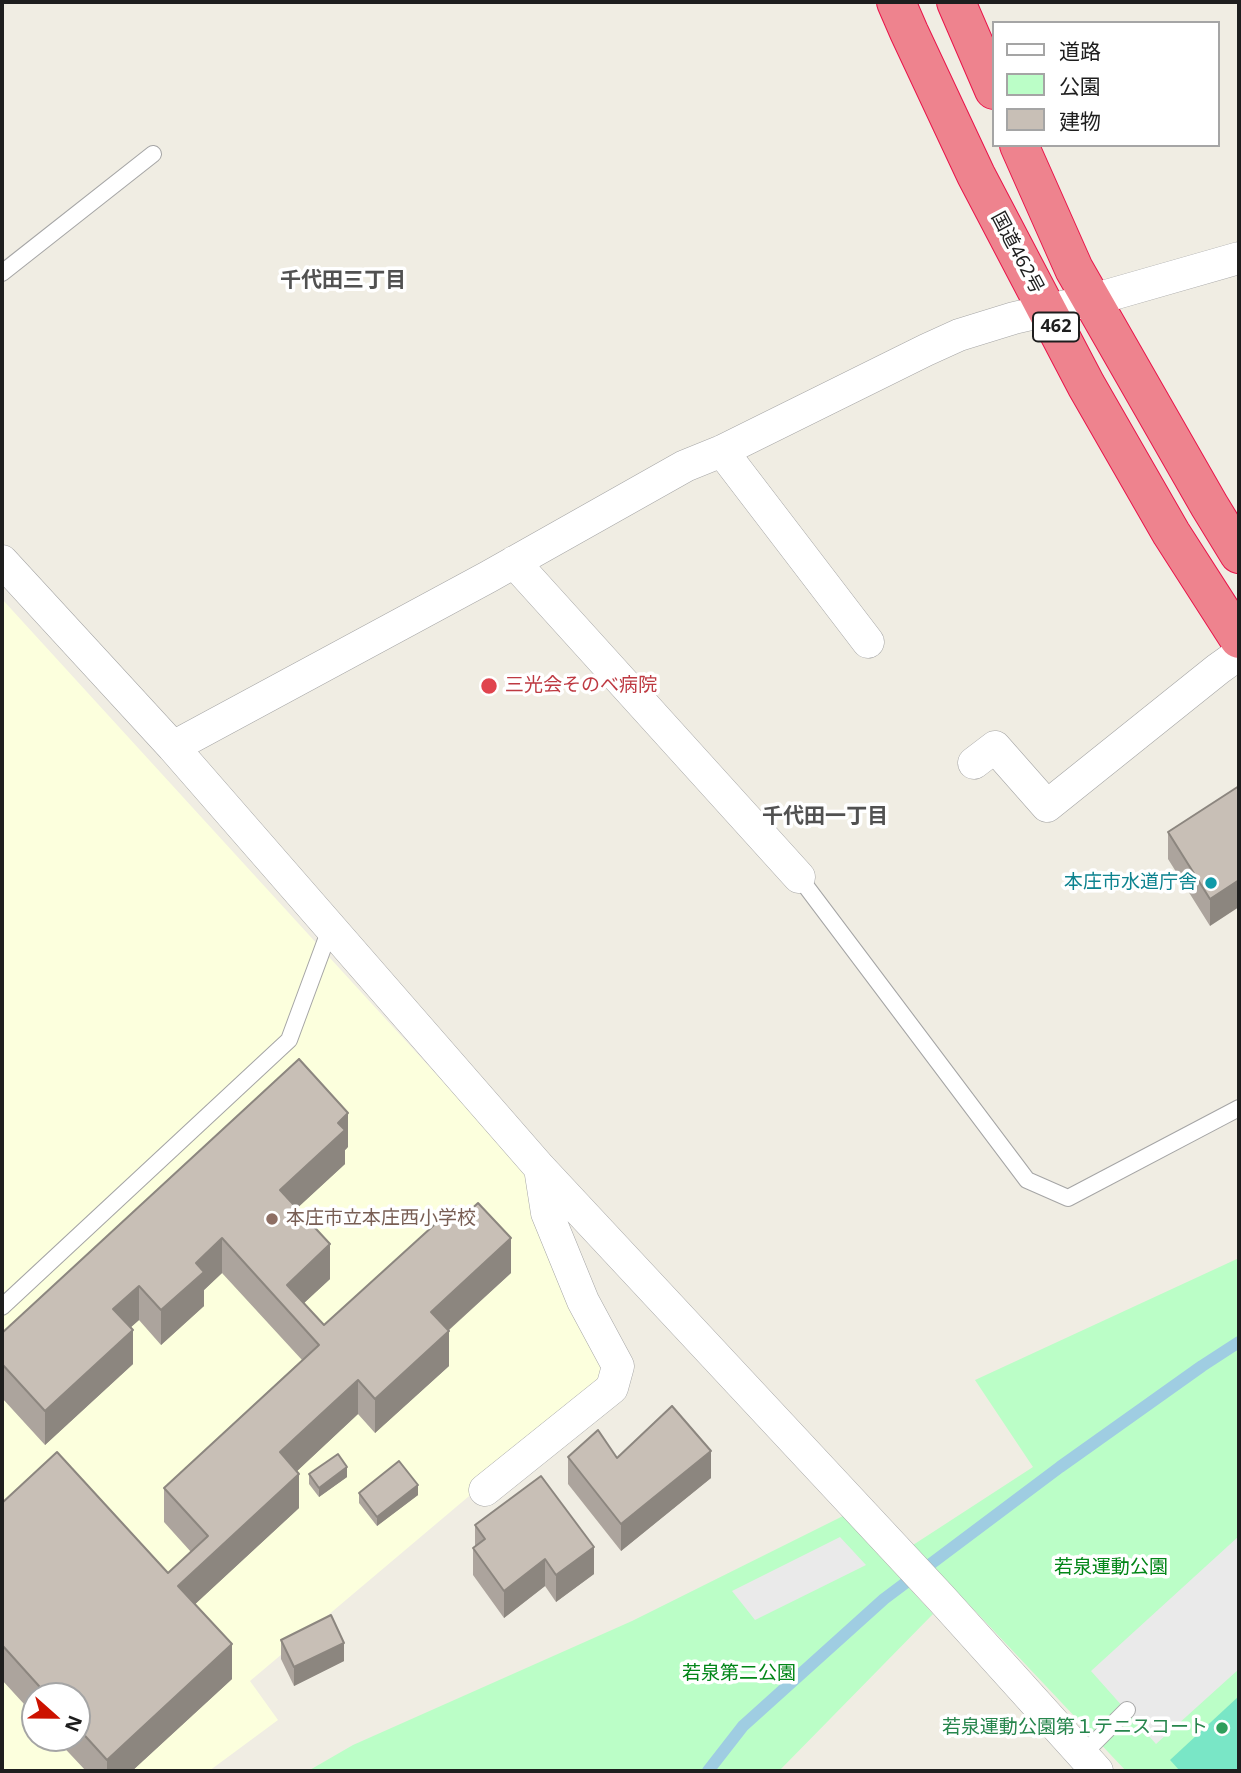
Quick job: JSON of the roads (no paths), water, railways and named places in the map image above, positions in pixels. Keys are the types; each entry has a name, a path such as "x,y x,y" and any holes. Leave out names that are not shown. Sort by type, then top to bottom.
{"highway":[{"name":"国道462号","path":"896,2 976,175 1086,385 1171,533 1239,639"},
{"path":"956,2 992,85"},
{"name":"462","path":"1020,147 1074,269 1239,554"}],"street":[{"path":"173,747 685,466 722,451 926,350 959,335 1014,318 1092,300 1239,258"},
{"path":"722,451 868,642"},
{"path":"2,561 173,747 540,1168 938,1595 1089,1763"},
{"path":"514,562 799,877"},
{"path":"974,763 995,747 1047,806 1239,654"},
{"path":"485,1490 612,1388 618,1366 583,1301 547,1213 540,1168"}],"lane":[{"path":"2,273 153,154"},
{"path":"799,877 1027,1180 1068,1198 1239,1108"},
{"path":"2,1307 289,1040 330,929"},
{"path":"1089,1763 1127,1710"}],"waterway":[{"path":"708,1771 743,1726 884,1599 1060,1467 1239,1342"}],"place":[{"name":"三光会そのべ病院","path":"489,686"},
{"name":"本庄市水道庁舎","path":"1211,883"},
{"name":"本庄市立本庄西小学校","path":"272,1219"},
{"name":"若泉運動公園第１テニスコート","path":"1222,1728"}],"district":[{"name":"千代田三丁目","path":"343,281"},
{"name":"千代田一丁目","path":"825,817"}],"park label":[{"name":"若泉運動公園","path":"1111,1568"},
{"name":"若泉第二公園","path":"739,1674"}]}
